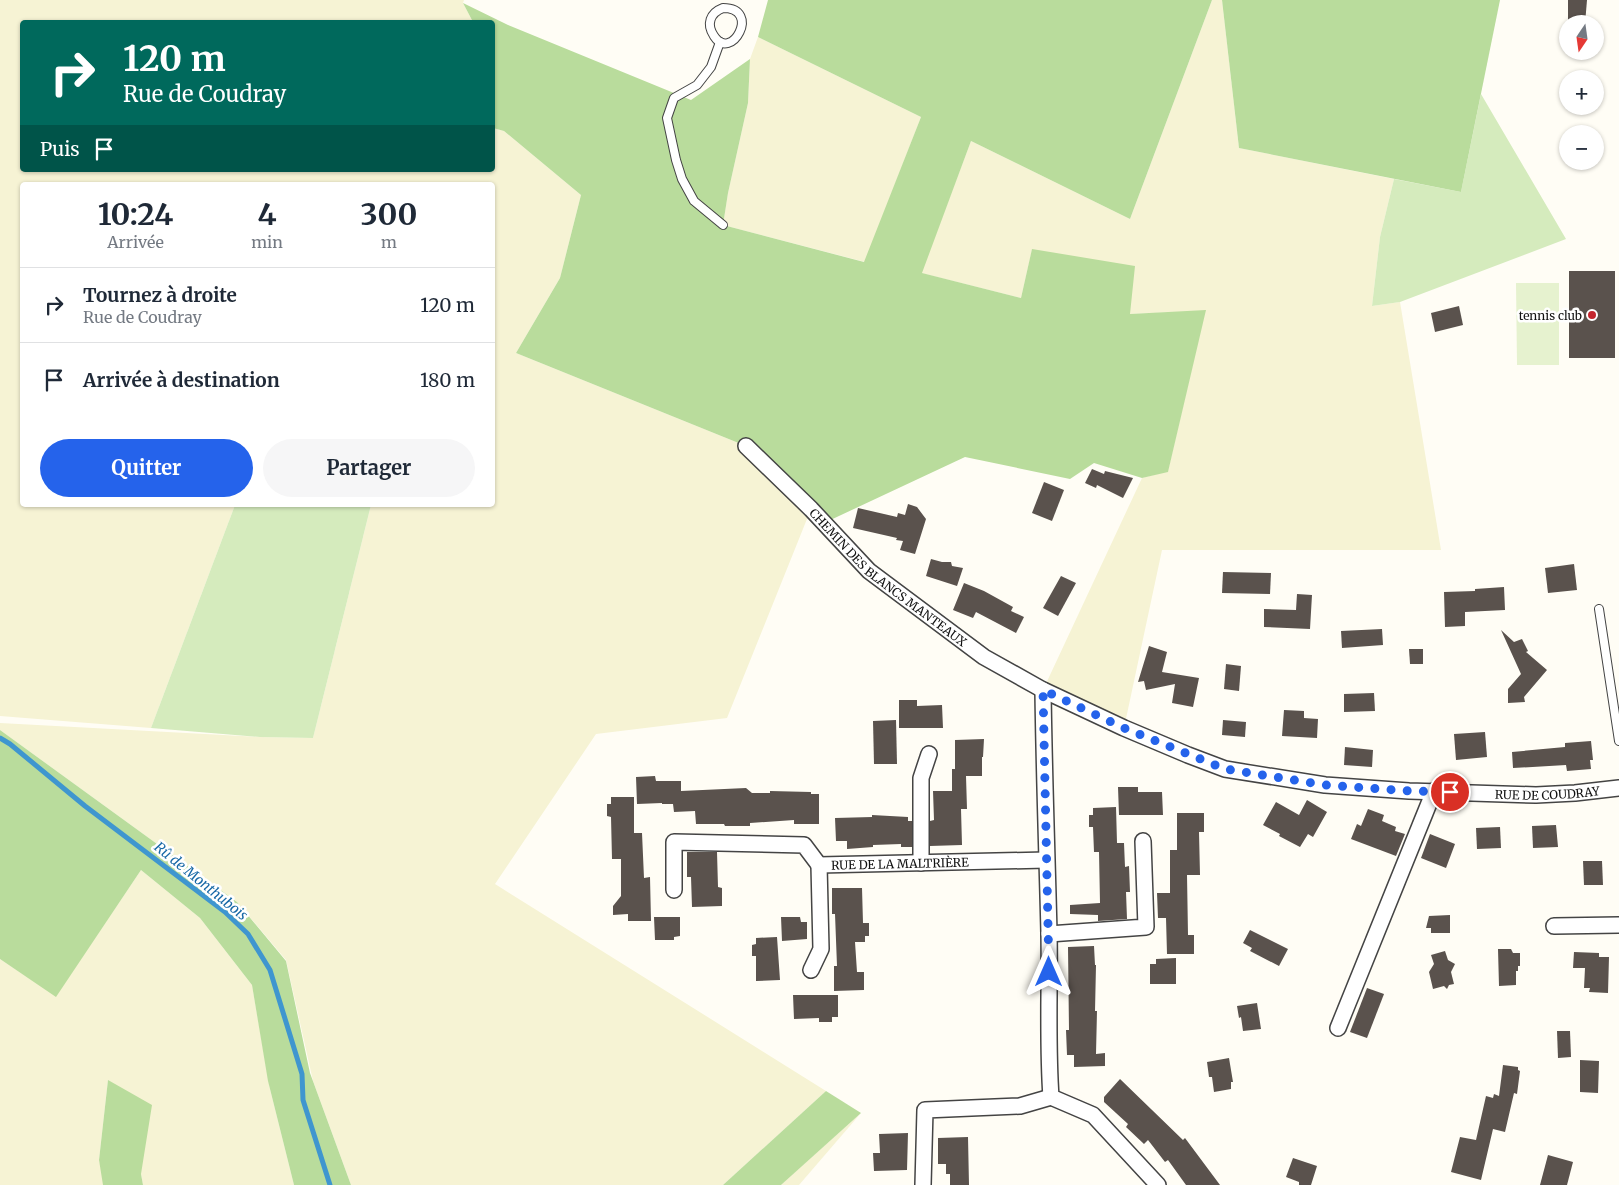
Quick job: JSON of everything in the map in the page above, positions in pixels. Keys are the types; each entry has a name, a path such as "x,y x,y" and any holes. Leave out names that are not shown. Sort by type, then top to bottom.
{"street":[{"name":"CHEMIN DES BLANCS MANTEAUX","path":"746,446 811,509 869,571 984,657 1043,690"},
{"name":"RUE DE COUDRAY","path":"1043,690 1124,728 1225,769 1325,785 1434,791 1536,795 1619,788"},
{"path":"1043,690 1051,1097"},
{"path":"921,863 921,778 929,754"},
{"path":"1338,1028 1434,791"},
{"path":"1049,934 1146,927 1143,841"},
{"name":"RUE DE LA MALTRIÈRE","path":"674,890 674,842 804,845 819,865 1046,860"},
{"path":"811,970 821,949 819,865"},
{"path":"1554,926 1619,925"},
{"path":"923,1185 926,1110 1020,1106 1051,1097 1093,1115 1158,1185"}],"lane":[{"path":"728,8 738,13 741,18 742,28 732,41 727,43 720,42 715,38 710,29 711,18 718,10 728,8"},
{"path":"720,42 711,66 697,85 674,98 667,118 682,179 694,201 723,225"},
{"path":"1599,609 1619,741"}],"shaded area":[{"path":"0,0 464,0 463,3 472,20 20,20 20,172 495,172 495,129 504,131 581,195 560,278 516,353 746,446 811,509 727,718 596,734 495,884 826,1091 723,1185 351,1185 313,1081 286,960 237,902 0,730 0,723 260,737 313,738 371,507 495,507 495,182 20,182 20,507 234,507 151,728 0,716"},
{"path":"1212,0 1222,0 1239,148 1394,179 1380,237 1372,306 1400,302 1441,550 1162,550 1124,728 1043,690 1142,478 1168,471 1205,311 1130,314 1032,250 1021,298 921,273 971,141 1130,219"},
{"path":"758,37 921,117 865,262 723,225 728,193 748,103 750,59"},
{"path":"141,870 200,918 252,985 270,1089 294,1185 143,1185 141,1174 108,1080 99,1160 105,1185 0,1185 0,959 56,996"},
{"path":"861,1113 799,1185 781,1185 794,1173"}],"green space":[{"path":"768,0 1212,0 1130,219 971,141 922,273 1021,298 1032,249 1135,266 1130,314 1206,310 1168,472 1142,478 1094,463 1070,479 965,457 824,523 746,446 516,353 560,278 581,195 504,131 495,129 495,20 472,20 463,3 508,25 691,100 750,59 748,103 728,193 723,225 864,262 921,117 758,37"},
{"path":"1222,0 1500,0 1461,192 1239,148"},
{"path":"1481,94 1566,239 1400,302 1372,306 1380,237 1394,179 1461,192"},
{"path":"1516,283 1559,283 1559,365 1517,365"},
{"path":"234,507 371,507 313,738 260,737 151,728"},
{"path":"0,730 237,902 286,961 310,1073 351,1185 294,1185 268,1081 252,985 200,918 141,870 56,997 0,959"},
{"path":"108,1080 152,1105 141,1174 143,1185 103,1185 99,1160"},
{"path":"826,1091 861,1113 781,1185 723,1185"}],"building":[{"path":"1568,0 1587,0 1586,15 1568,15"},
{"name":"tennis club","path":"1569,271 1615,271 1615,358 1569,358"},
{"path":"1459,306 1463,325 1435,332 1431,313"},
{"path":"1092,469 1104,474 1105,471 1133,478 1123,498 1097,485 1096,488 1085,483"},
{"path":"1044,482 1064,490 1052,521 1032,513"},
{"path":"908,504 917,507 926,519 915,554 900,550 903,541 896,540 897,538 853,528 858,508 897,517 898,513 905,515"},
{"path":"931,559 951,562 952,566 963,568 957,586 926,576"},
{"path":"1574,564 1577,590 1548,593 1545,568"},
{"path":"1223,572 1271,573 1270,594 1222,593"},
{"path":"1061,576 1076,583 1058,616 1043,608"},
{"path":"964,583 984,591 1013,607 1011,611 1024,617 1016,633 976,612 973,618 953,610"},
{"path":"1504,587 1505,610 1465,612 1465,626 1445,627 1444,592 1475,591 1475,589"},
{"path":"1297,594 1312,595 1310,629 1264,627 1264,609 1296,610"},
{"path":"1382,629 1383,645 1342,648 1341,631"},
{"path":"1501,630 1514,642 1522,639 1528,651 1526,652 1547,670 1524,697 1525,702 1508,703 1508,689 1521,674"},
{"path":"1149,646 1167,652 1162,672 1199,678 1193,707 1172,703 1175,684 1146,690 1144,681 1138,682"},
{"path":"1409,649 1423,649 1423,664 1410,664"},
{"path":"1226,664 1241,666 1239,691 1224,689"},
{"path":"1374,693 1375,711 1344,712 1344,694"},
{"path":"899,700 917,700 917,706 942,705 943,728 899,728"},
{"path":"1284,710 1304,711 1304,718 1318,719 1317,738 1282,736"},
{"path":"896,720 897,764 874,764 873,721"},
{"path":"1223,720 1246,722 1245,737 1222,735"},
{"path":"1485,732 1487,757 1456,760 1454,734"},
{"path":"984,739 982,776 966,776 967,809 961,809 962,845 930,846 930,821 934,820 933,791 952,791 952,769 955,769 955,740"},
{"path":"1591,741 1593,760 1590,760 1591,769 1567,771 1566,765 1513,768 1512,752 1565,747 1565,743"},
{"path":"1345,747 1373,750 1372,767 1344,765"},
{"path":"655,776 656,781 681,781 681,791 746,788 752,793 770,793 770,791 811,792 811,794 819,794 819,824 794,824 794,820 750,823 750,826 696,824 695,811 674,812 673,804 637,804 636,777"},
{"path":"1118,787 1138,787 1138,792 1162,792 1163,815 1119,815"},
{"path":"611,797 634,797 634,833 642,833 644,878 650,877 651,921 628,921 628,914 613,915 613,906 621,896 621,859 612,859 611,817 607,816 607,804 611,804"},
{"path":"1307,800 1327,812 1313,837 1308,834 1300,847 1263,825 1276,802 1299,815"},
{"path":"1116,807 1117,843 1124,843 1125,867 1129,866 1130,892 1126,892 1127,919 1098,921 1098,915 1070,914 1070,905 1100,903 1099,852 1094,852 1093,827 1089,827 1089,815 1093,815 1093,808"},
{"path":"1368,809 1384,815 1382,821 1396,827 1395,831 1405,834 1396,856 1351,839 1357,824 1361,826"},
{"path":"1177,813 1204,813 1204,832 1199,832 1200,875 1187,875 1188,935 1194,935 1194,954 1167,954 1166,918 1158,918 1157,893 1170,893 1170,850 1177,850"},
{"path":"872,815 908,817 908,821 912,821 912,847 901,847 901,844 873,845 873,847 847,849 847,841 836,841 835,818 872,817"},
{"path":"1556,825 1558,847 1533,848 1532,826"},
{"path":"1500,827 1501,848 1477,849 1476,828"},
{"path":"1430,834 1455,844 1446,868 1421,858"},
{"path":"687,852 717,852 718,887 722,888 722,906 692,907 691,877 687,877"},
{"path":"1583,861 1602,861 1603,885 1584,885"},
{"path":"832,888 862,888 863,923 869,923 869,936 865,936 865,942 855,942 857,972 864,972 864,990 834,991 834,966 837,966 835,914 832,914"},
{"path":"1450,915 1450,933 1431,933 1431,928 1426,928 1429,916"},
{"path":"654,917 680,917 680,936 674,937 674,940 655,940"},
{"path":"781,917 800,917 801,922 807,922 807,939 782,941"},
{"path":"1250,930 1288,949 1279,966 1250,951 1252,948 1243,943"},
{"path":"777,937 780,980 756,981 756,956 752,956 752,945 756,944 756,938"},
{"path":"1094,946 1096,965 1095,1011 1097,1011 1096,1054 1105,1053 1105,1066 1074,1067 1074,1055 1067,1055 1066,1030 1069,1030 1068,947"},
{"path":"1498,949 1511,949 1513,953 1520,953 1520,966 1518,966 1518,971 1516,971 1516,985 1499,986"},
{"path":"1445,951 1448,960 1455,964 1451,972 1454,984 1449,985 1447,989 1444,986 1433,989 1429,972 1434,964 1431,955"},
{"path":"1574,952 1599,953 1599,957 1609,957 1608,993 1589,992 1590,988 1584,988 1585,968 1573,968"},
{"path":"1176,958 1176,984 1150,984 1150,964 1156,964 1156,959"},
{"path":"1367,988 1384,994 1367,1038 1350,1032"},
{"path":"793,995 838,995 838,1017 832,1017 832,1022 819,1022 819,1018 794,1019"},
{"path":"1257,1003 1261,1029 1243,1031 1237,1006"},
{"path":"1557,1031 1570,1031 1571,1057 1558,1058"},
{"path":"1229,1058 1233,1082 1231,1082 1231,1089 1214,1092 1207,1062"},
{"path":"1580,1060 1599,1061 1598,1093 1580,1092"},
{"path":"1503,1065 1518,1067 1520,1071 1517,1094 1514,1093 1505,1132 1493,1129 1481,1180 1451,1172 1460,1137 1476,1140 1486,1096 1493,1098 1494,1094 1499,1096"},
{"path":"1120,1079 1183,1140 1185,1138 1220,1185 1186,1185 1168,1160 1165,1162 1148,1140 1144,1144 1126,1127 1128,1124 1104,1102 1104,1097"},
{"path":"908,1133 907,1170 874,1171 873,1153 880,1153 879,1134"},
{"path":"968,1137 969,1185 950,1185 950,1174 946,1174 946,1164 938,1164 938,1138"},
{"path":"1548,1155 1573,1162 1567,1185 1540,1185"},
{"path":"1293,1158 1317,1166 1311,1185 1299,1185 1299,1182 1286,1177"}],"waterway":[{"name":"Rû de Monthubois","path":"0,738 10,744 85,806 225,912 248,934 270,970 302,1074 303,1100 330,1185"}],"place":[{"name":"tennis club","path":"1592,315"}],"route":[{"path":"1049,972 1043,690 1124,728 1225,769 1325,785 1450,792"}]}
